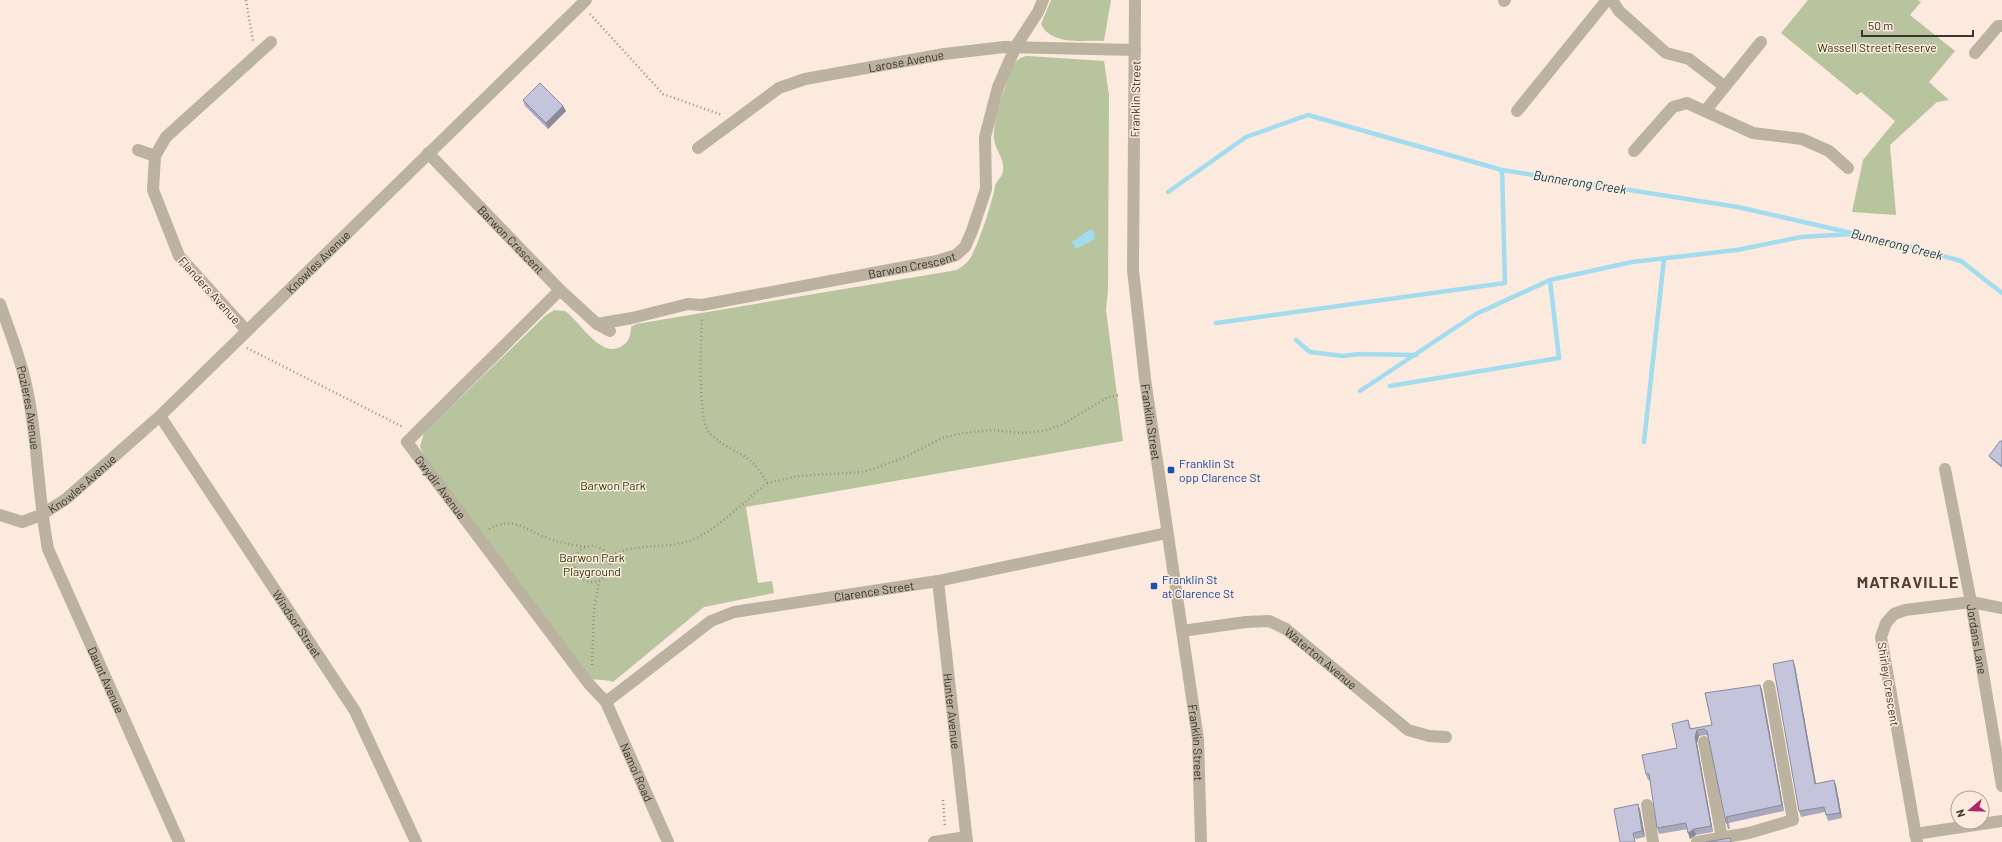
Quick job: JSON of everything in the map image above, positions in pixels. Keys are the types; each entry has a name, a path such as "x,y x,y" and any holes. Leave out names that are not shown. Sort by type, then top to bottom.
{"street":[{"name":"Barwon Crescent","path":"597,324 632,318 688,304 702,305 937,260 956,255 965,247 986,189 985,136 998,87 1016,46 1038,12 1043,0"},
{"name":"Franklin Street","path":"1135,0 1133,270 1145,379 1198,739 1201,842"},
{"path":"1517,111 1607,0"},
{"path":"1612,0 1619,11 1666,53 1689,59 1724,86"},
{"name":"Knowles Avenue","path":"0,515 22,522 41,515 66,499 160,416 584,2"},
{"path":"1975,53 1998,26 2002,26"},
{"name":"Flanders Avenue","path":"247,331 178,256 153,190 155,156 166,137 271,42"},
{"path":"1706,110 1761,42"},
{"name":"Larose Avenue","path":"698,148 779,88 805,79 980,49 1016,46 1135,50"},
{"path":"1634,151 1673,107 1687,103 1706,110 1753,132 1802,139 1829,151 1848,168"},
{"path":"138,150 155,156"},
{"name":"Barwon Crescent","path":"428,153 560,290 597,324 610,331"},
{"name":"Gwydir Avenue","path":"560,290 407,442 584,678 606,702"},
{"name":"Pozieres Avenue","path":"0,304 24,376 35,446 41,515"},
{"name":"Windsor Street","path":"160,416 355,711 416,842"},
{"name":"Jordans Lane","path":"1945,469 1971,602 2002,786"},
{"name":"Daunt Avenue","path":"41,515 48,549 179,842"},
{"name":"Clarence Street","path":"606,702 711,621 734,612 938,581 1167,533"},
{"name":"Hunter Avenue","path":"938,581 966,840"},
{"name":"Shirley Crescent","path":"1916,838 1881,637 1886,623 1894,614 1905,610 1971,602 2002,608"},
{"name":"Waterton Avenue","path":"1182,631 1246,622 1269,621 1286,629 1408,730 1429,736 1446,737"},
{"path":"1697,842 1722,838 1749,838 1792,820 1769,686"},
{"name":"Namoi Road","path":"606,702 668,842"},
{"path":"1704,742 1722,838"},
{"path":"1647,805 1653,842"},
{"path":"1916,838 2002,821"},
{"path":"940,841 966,840"}],"path":[{"path":"246,0 256,56"},
{"path":"584,2 663,94 736,120"},
{"path":"702,305 701,380 706,429 714,437 752,460 760,468 767,483"},
{"path":"236,343 416,434"},
{"path":"608,558 617,553 635,547 668,546 693,540 710,530 767,483 799,476 864,472 903,458 942,438 964,433 993,430 1020,433 1044,431 1062,424 1108,397 1120,395"},
{"path":"477,537 494,526 510,523 520,524 546,538 562,543 599,548 608,558 608,571 599,580 594,611 592,670 591,674 584,678"},
{"path":"587,547 576,556 574,562 575,570 580,577 585,580 599,580"},
{"path":"940,841 943,800"}],"green space":[{"path":"1051,0 1111,0 1104,41 1078,41 1060,39 1052,36 1041,24"},
{"name":"Wassell Street Reserve","path":"1808,0 1918,0 1921,2 1910,15 1955,51 1929,82 1949,100 1937,102 1890,145 1896,215 1852,212 1863,160 1895,121 1861,92 1857,95 1781,33"},
{"name":"Barwon Park","path":"1028,56 1104,61 1109,95 1108,290 1106,310 1123,441 746,507 758,583 772,581 774,593 704,607 613,682 591,679 425,459 420,446 424,433 545,316 554,310 565,311 591,338 606,348 614,349 622,346 628,340 631,327 636,324 957,270 968,261 976,246 996,184 1003,172 1003,162 994,139 995,122 1004,89 1015,63 1022,57"}],"water":[{"path":"1089,230 1094,231 1095,239 1076,249 1072,242"}],"building":[{"path":"540,83 563,106 546,123 523,100"},
{"path":"2000,441 2002,441 2002,466 1989,456"},
{"path":"1793,660 1815,784 1834,780 1840,813 1826,815 1824,807 1799,811 1773,664"},
{"path":"1760,685 1782,805 1726,817 1728,823 1726,823 1707,731 1704,729 1697,730 1695,737 1711,826 1694,829 1688,833 1686,823 1657,828 1649,774 1646,774 1642,755 1677,748 1672,724 1688,720 1690,729 1712,725 1705,693"},
{"path":"1638,804 1642,831 1633,833 1635,842 1620,842 1614,809"},
{"path":"1730,838 1731,842 1706,842"}],"waterway":[{"name":"Bunnerong Creek","path":"1168,192 1246,137 1308,115 1502,170 1738,207 1908,246 1961,261 2002,293"},
{"path":"1216,323 1505,283 1502,170"},
{"path":"1360,391 1476,314 1550,280 1632,262 1737,250 1801,237 1852,234"},
{"path":"1644,442 1664,259"},
{"path":"1390,386 1559,358 1550,280"},
{"path":"1296,340 1310,352 1343,356 1360,354 1416,355"}],"place":[{"name":"Franklin St opp Clarence St","path":"1171,470"},
{"name":"Franklin St at Clarence St","path":"1154,586"}],"district":[{"name":"MATRAVILLE","path":"1908,581"}],"park label":[{"name":"Barwon Park Playground","path":"592,564"}]}
